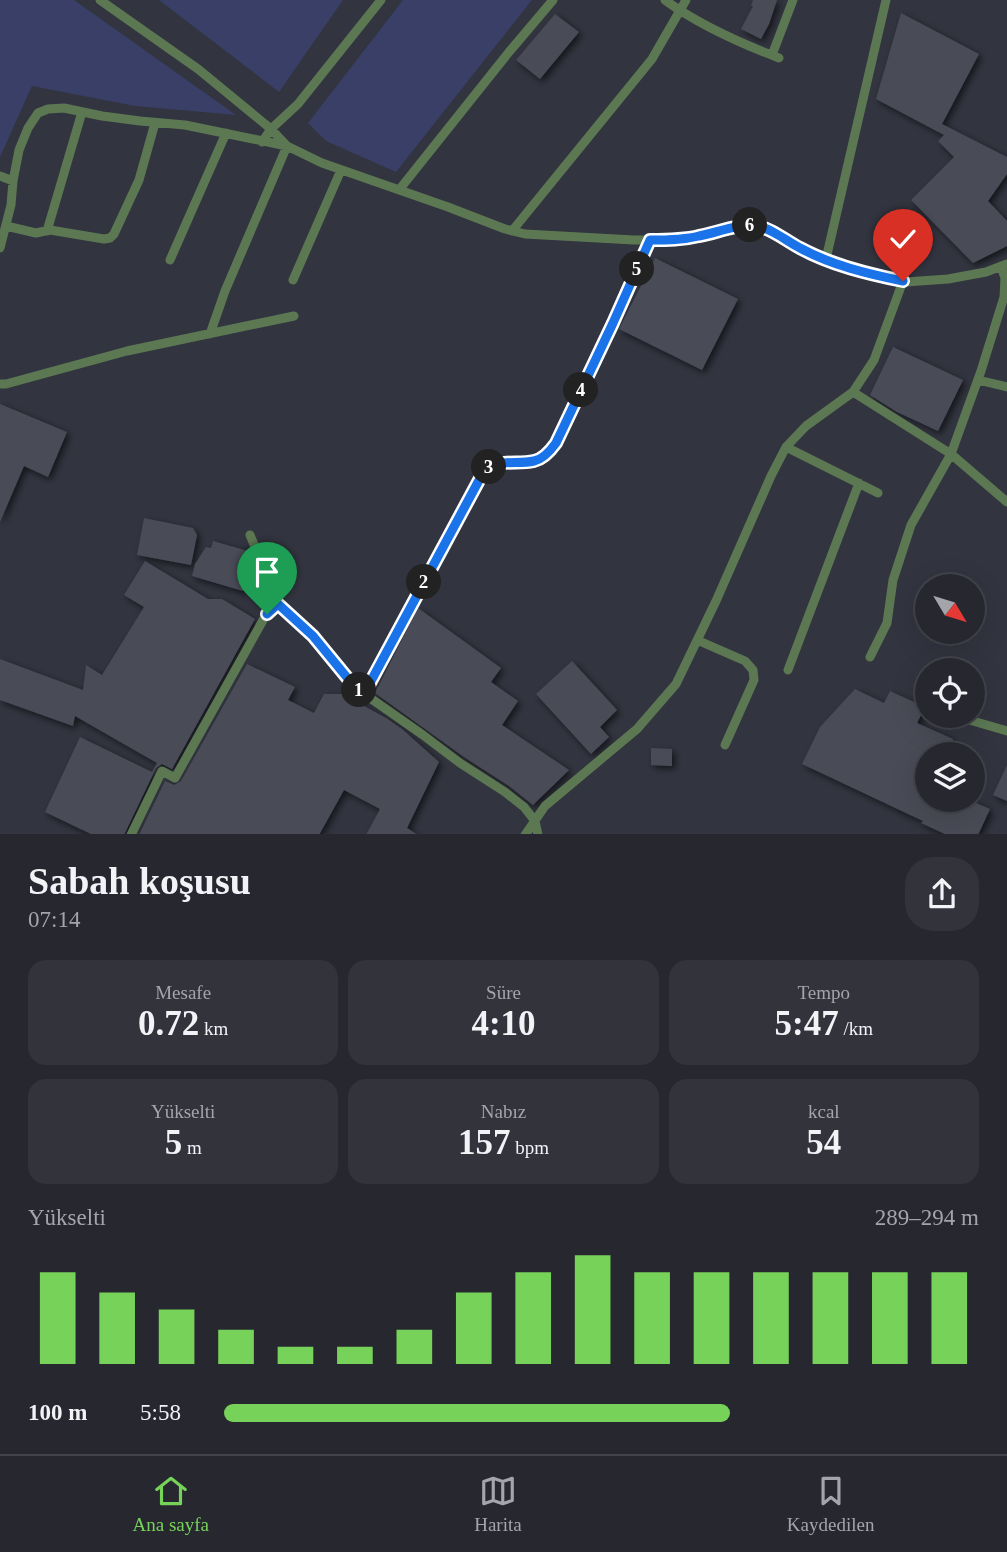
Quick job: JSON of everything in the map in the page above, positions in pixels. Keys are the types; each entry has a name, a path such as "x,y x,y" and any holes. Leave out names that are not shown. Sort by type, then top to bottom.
{"street":[{"path":"100,0 198,69 271,129 287,146"},
{"path":"262,142 271,129 298,103 382,0"},
{"path":"399,190 553,0"},
{"path":"665,0 680,11 745,45 775,57 793,0"},
{"path":"512,231 652,59 686,0"},
{"path":"826,259 886,0"},
{"path":"0,248 11,205 19,150 28,128 38,113 64,108 155,123 185,125 287,146 322,163 525,234 675,240 754,225 764,227 801,249 826,259 862,272 903,281 948,279 986,272 1004,265 1004,297 978,380 951,454 911,525 893,580 887,623 870,657"},
{"path":"47,231 82,112"},
{"path":"6,226 36,233 47,231 104,239 112,237 139,180 155,123"},
{"path":"170,260 226,133"},
{"path":"210,334 225,291 287,146"},
{"path":"293,280 341,170"},
{"path":"0,176 13,181"},
{"path":"364,694 484,471 498,463 535,461 556,443 650,240"},
{"path":"525,834 545,806 636,729 676,684 786,447 806,426 853,392 874,360 903,281"},
{"path":"0,384 127,351 294,316"},
{"path":"978,380 1007,387"},
{"path":"853,392 951,454 1007,502"},
{"path":"786,447 878,493"},
{"path":"788,670 859,483"},
{"path":"250,535 264,568 272,598 313,636 354,686 524,807 535,821 538,834"},
{"path":"131,834 162,771 175,778 267,614 278,604"},
{"path":"697,640 745,661 753,670 754,680 725,745"},
{"path":"985,725 1007,732"}],"shaded area":[{"path":"0,0 74,0 236,115 135,106 32,86 0,157"},
{"path":"159,0 343,0 279,92"},
{"path":"403,0 532,0 396,172 326,141 308,123"}],"building":[{"path":"753,0 777,0 761,39 741,29 753,6"},
{"path":"901,13 979,54 942,124 1007,157 1007,174 988,201 1007,221 1007,246 973,263 911,200 954,157 938,141 944,135 876,99"},
{"path":"555,14 579,32 540,79 516,60"},
{"path":"655,258 738,299 702,370 619,329"},
{"path":"893,347 963,380 938,431 897,412 870,395"},
{"path":"0,404 67,432 48,477 24,466 0,522"},
{"path":"144,518 193,528 197,535 191,565 137,555"},
{"path":"213,541 248,551 243,591 192,576 195,564 206,547 211,548"},
{"path":"145,561 208,599 222,599 255,619 172,769 162,764 156,768 124,834 91,834 45,812 80,737 152,772 157,763 75,716 73,726 0,700 0,659 83,690 86,665 102,675 144,607 124,595"},
{"path":"418,608 501,668 491,682 518,701 502,725 569,770 533,805 375,693"},
{"path":"572,661 617,710 600,727 609,737 591,754 536,694"},
{"path":"247,664 295,687 288,700 314,713 324,694 342,694 402,729 439,762 407,828 416,834 367,834 380,809 344,790 320,834 139,834 165,781 174,785 181,781"},
{"path":"855,689 884,703 890,691 915,702 915,728 928,728 953,739 952,742 915,742 915,812 985,812 985,807 990,809 978,834 945,834 802,764 820,727"},
{"path":"651,748 672,749 672,766 651,765"},
{"path":"1007,765 1007,801 993,795"}],"route":[{"path":"267,614 278,604 313,636 354,686 364,694 484,471 498,463 535,461 550,451 556,443 650,240 675,240 754,225 764,227 801,249 826,259 862,272 903,281"}]}
